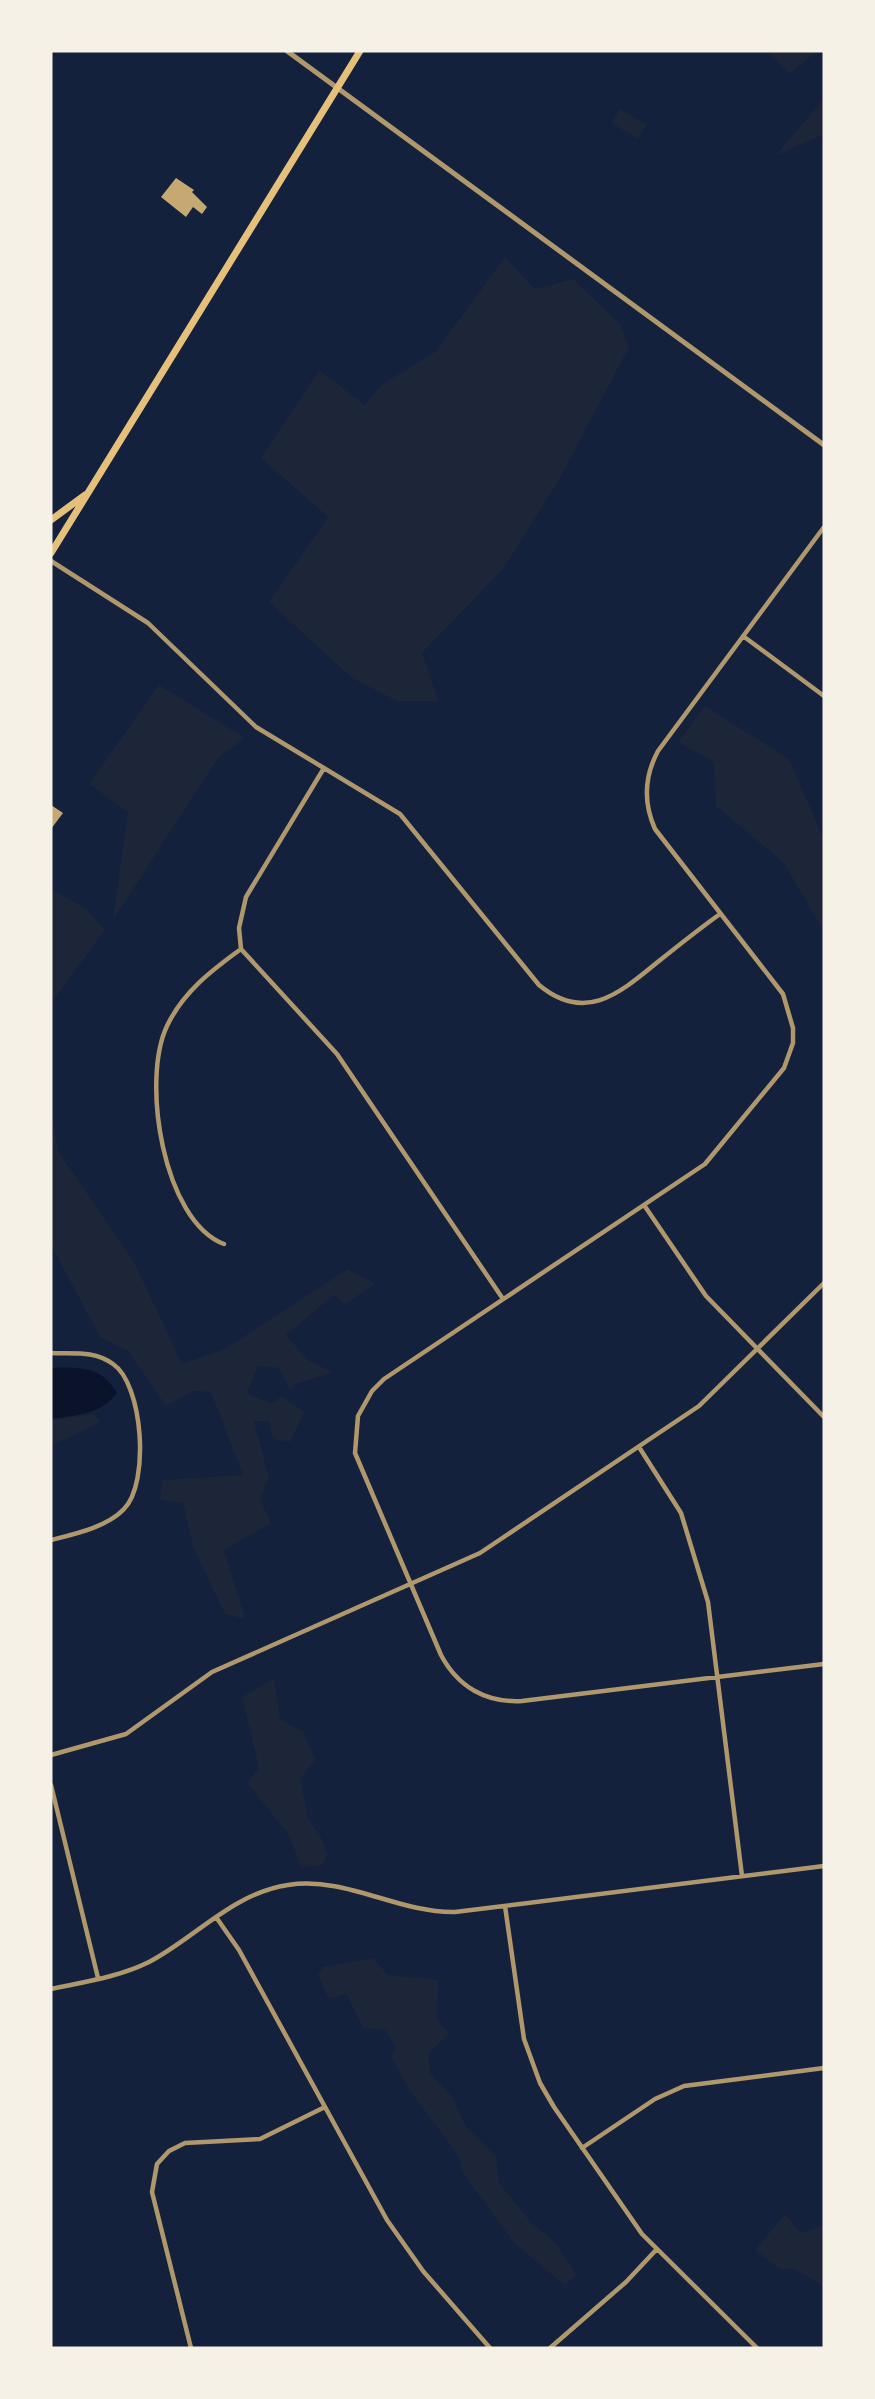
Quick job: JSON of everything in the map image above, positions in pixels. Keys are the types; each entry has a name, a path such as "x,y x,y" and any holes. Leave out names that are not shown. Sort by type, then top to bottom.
{"main road":[{"path":"51,553 360,51"},
{"path":"51,520 88,493"}],"street":[{"path":"287,51 824,445"},
{"path":"824,527 658,751 647,782 647,807 655,829 783,994 793,1028 790,1056 776,1081 710,1159 384,1379 372,1391 358,1416 354,1440 357,1463 446,1664 457,1678 478,1694 497,1700 522,1701 824,1664"},
{"path":"51,561 148,623 256,727 390,807 408,822 539,985 564,1000 586,1003 614,996 720,914"},
{"path":"743,636 824,696"},
{"path":"324,768 246,897 239,928 241,949 338,1054 503,1299"},
{"path":"224,1244 208,1237 197,1225 180,1192 156,1116 154,1076 163,1036 182,1002 205,977 241,949"},
{"path":"644,1205 706,1296 824,1417"},
{"path":"51,1755 126,1734 212,1672 480,1553 699,1406 824,1283"},
{"path":"51,1353 95,1355 116,1365 124,1373 130,1382 136,1405 140,1469 132,1499 116,1516 51,1540"},
{"path":"639,1447 685,1522 708,1602 742,1876"},
{"path":"51,1785 98,1978"},
{"path":"51,1990 147,1963 259,1892 307,1882 342,1886 430,1911 455,1912 824,1866"},
{"path":"505,1906 519,2017 531,2061 554,2107 626,2215 656,2250 757,2348"},
{"path":"216,1917 239,1950 404,2246 490,2348"},
{"path":"582,2148 655,2099 684,2086 824,2068"},
{"path":"191,2348 152,2192 158,2164 169,2151 185,2143 260,2139 325,2107"},
{"path":"550,2348 626,2282 656,2250"}],"shaded area":[{"path":"765,51 817,51 790,73"},
{"path":"824,99 824,134 775,156"},
{"path":"620,109 647,125 638,139 611,123"},
{"path":"505,257 535,289 573,279 620,324 629,347 560,478 504,568 422,653 438,701 397,701 352,678 269,602 328,517 261,458 319,370 365,405 381,385 435,352"},
{"path":"159,685 245,738 218,758 113,920 128,812 89,784"},
{"path":"705,706 789,759 824,840 824,932 784,863 716,806 714,762 678,742"},
{"path":"51,889 86,909 105,930 51,1003"},
{"path":"51,1102 58,1151 134,1262 182,1364 223,1350 348,1269 375,1284 345,1304 334,1295 286,1335 308,1360 332,1372 296,1384 290,1390 279,1368 258,1366 247,1393 271,1404 282,1396 304,1412 290,1442 273,1439 269,1421 254,1421 269,1478 260,1499 271,1523 224,1550 245,1619 225,1614 194,1549 183,1503 160,1499 163,1480 243,1475 211,1392 194,1391 166,1406 128,1351 100,1337 51,1245"},
{"path":"51,1368 80,1368 97,1373 111,1384 117,1393 96,1410 51,1419"},
{"path":"94,1414 100,1422 51,1446 51,1420"},
{"path":"274,1679 280,1718 303,1732 316,1760 300,1779 308,1819 320,1835 327,1855 323,1865 301,1867 289,1835 247,1783 259,1768 242,1697"},
{"path":"373,1958 388,1975 438,1980 437,2020 449,2034 428,2054 430,2073 453,2098 466,2127 496,2157 499,2183 531,2222 556,2243 576,2275 565,2285 515,2244 463,2173 458,2155 408,2088 391,2056 396,2048 385,2030 363,2028 346,1993 329,1999 318,1974 323,1967"},
{"path":"785,2214 801,2233 822,2226 824,2287 793,2268 781,2270 755,2250"}],"building":[{"path":"176,178 194,190 192,192 207,207 202,214 193,207 186,217 161,197"},
{"path":"51,805 63,813 51,829"}]}
